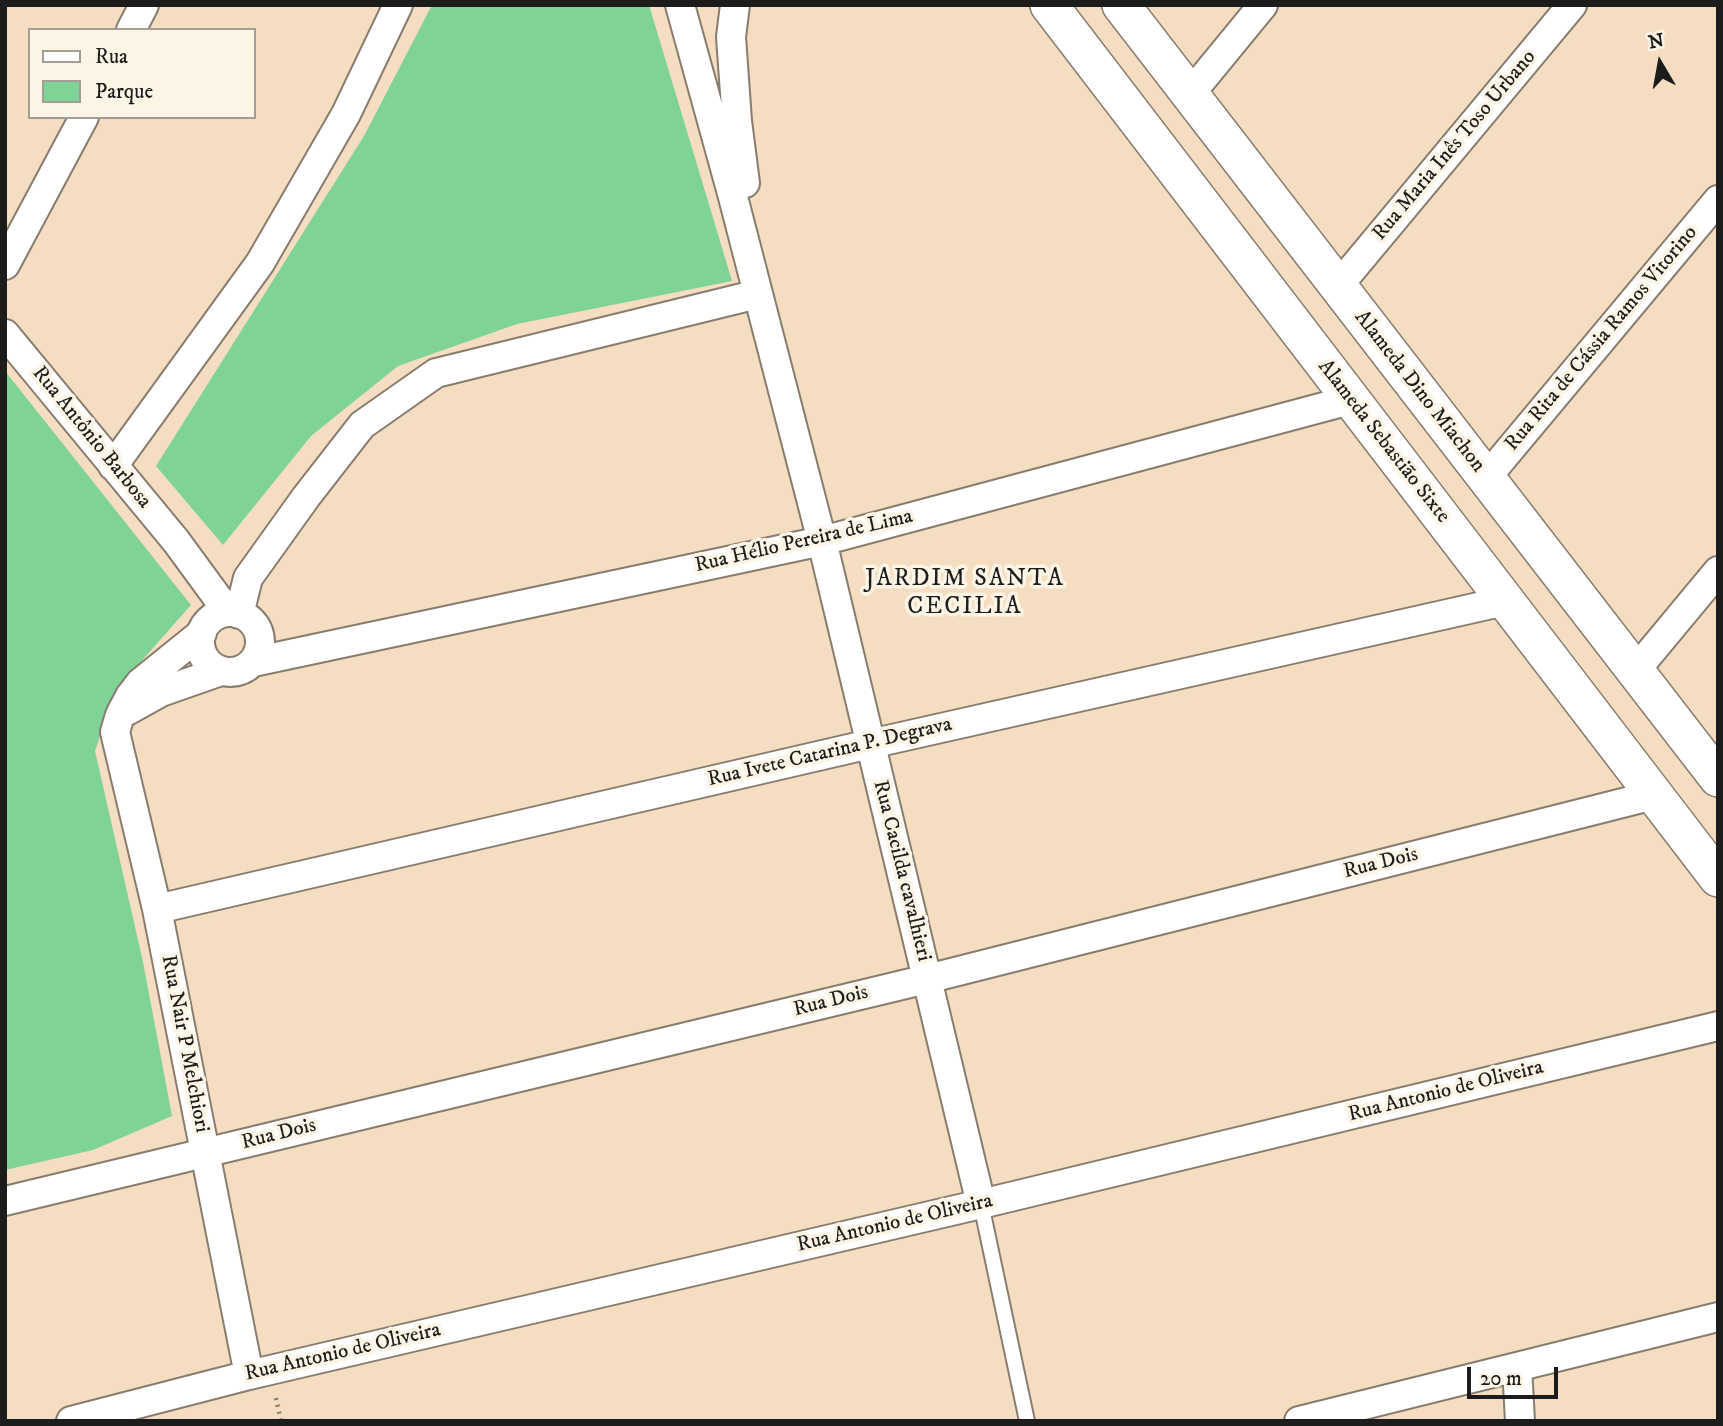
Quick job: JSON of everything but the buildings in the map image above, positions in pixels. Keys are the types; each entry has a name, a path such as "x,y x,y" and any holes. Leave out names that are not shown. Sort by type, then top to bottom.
{"street":[{"path":"132,28 144,5"},
{"path":"113,466 260,263 346,114 398,5"},
{"path":"680,5 758,294"},
{"path":"735,5 731,37 737,121 758,294"},
{"name":"Alameda Sebastião Sixte","path":"1049,5 1718,878"},
{"name":"Alameda Dino Miachon","path":"1121,5 1718,778"},
{"path":"1189,94 1263,5"},
{"name":"Rua Maria Inês Toso Urbano","path":"1338,286 1572,5"},
{"path":"5,265 83,119"},
{"name":"Rua Rita de Cássia Ramos Vitorino","path":"1486,478 1718,200"},
{"path":"221,671 211,665 200,645 306,497 362,425 436,373 758,294"},
{"name":"Rua Cacilda cavalhieri","path":"758,294 822,541 981,1204"},
{"name":"Rua Antônio Barbosa","path":"5,334 176,541 219,621"},
{"name":"Rua Hélio Pereira de Lima","path":"253,662 822,541 1350,400"},
{"path":"1634,671 1718,571"},
{"name":"Rua Ivete Catarina P. Degrava","path":"157,909 1505,601"},
{"path":"250,619 257,629 259,651 253,662 244,669 221,671 161,692 120,715 140,683 219,621 250,619"},
{"name":"Rua Nair P Melchiori","path":"120,715 116,732 120,755 157,909 249,1375"},
{"name":"Rua Dois","path":"5,1201 927,979 1654,795"},
{"name":"Rua Antonio de Oliveira","path":"71,1421 249,1375 981,1204 1718,1026"},
{"path":"1299,1421 1718,1317"},
{"path":"1517,1367 1520,1421"}],"lane":[{"path":"981,1204 1027,1421"}],"green space":[{"path":"432,5 649,5 732,281 517,324 398,366 311,436 223,545 156,466 364,136"},
{"path":"5,371 191,605 115,691 95,751 143,962 172,1116 93,1150 5,1170"}],"district":[{"name":"JARDIM SANTA CECILIA","path":"965,594"}]}
